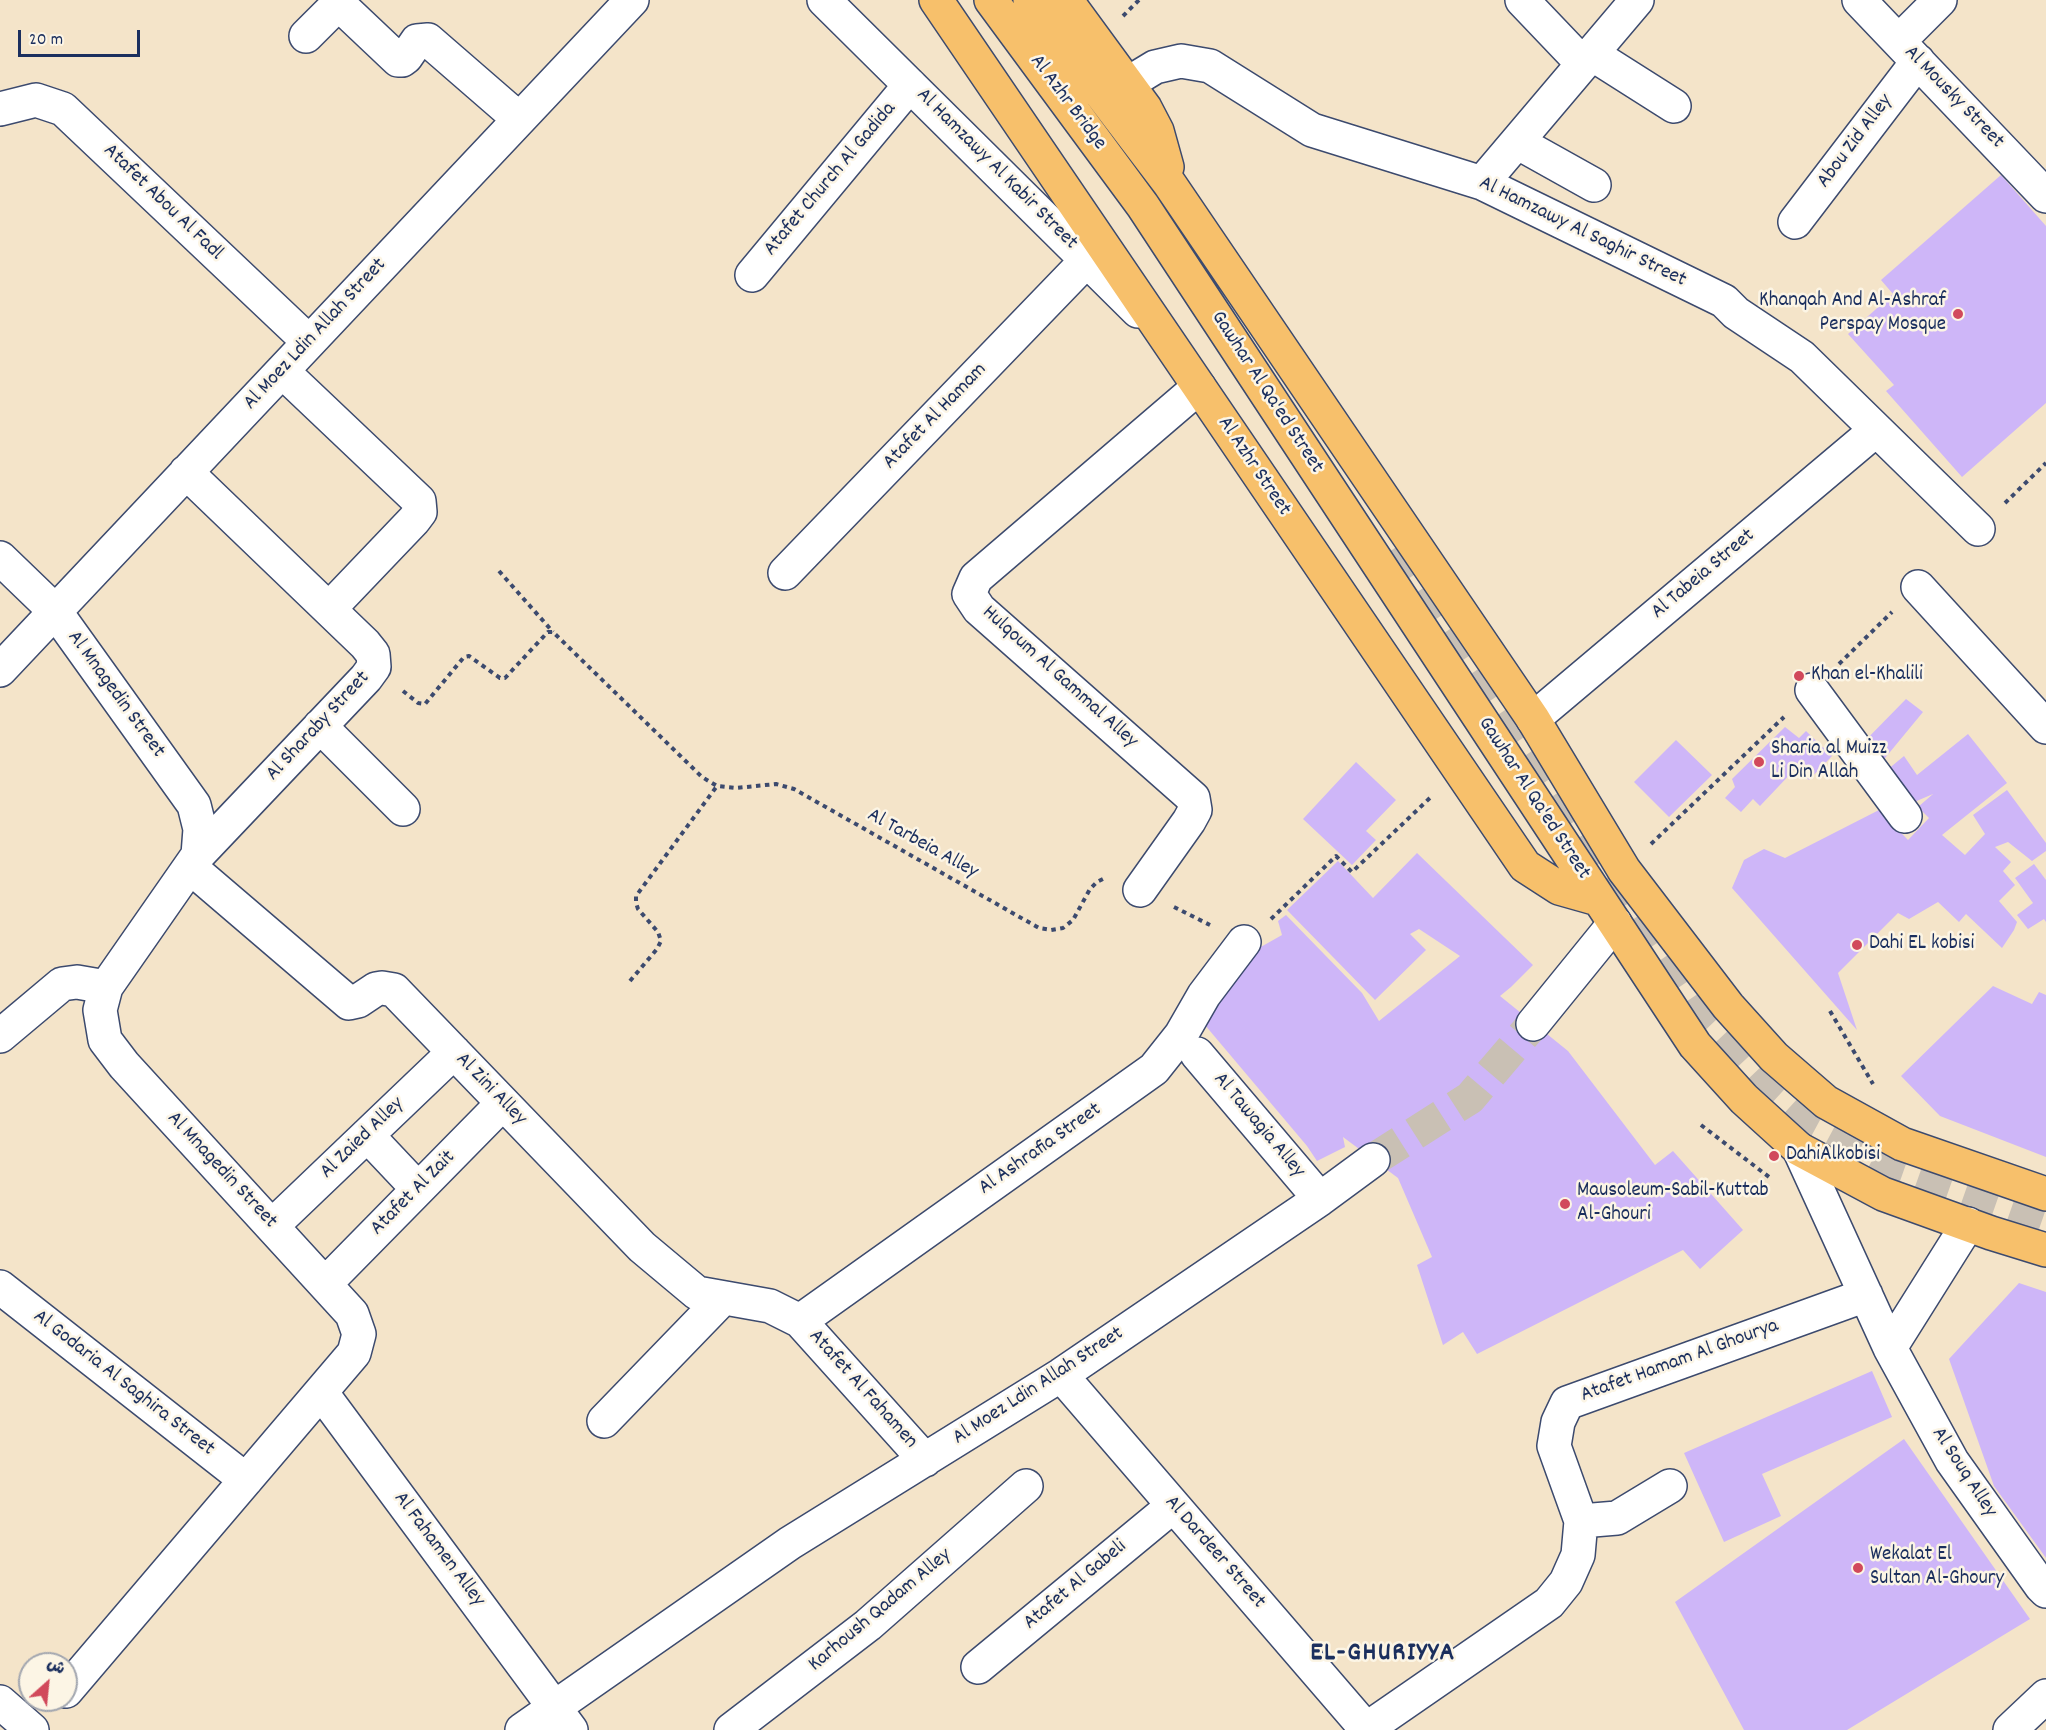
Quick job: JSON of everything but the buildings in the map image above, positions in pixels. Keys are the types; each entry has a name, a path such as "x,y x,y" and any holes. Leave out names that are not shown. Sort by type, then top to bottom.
{"main road":[{"name":"Al Azhr Street","path":"936,0 1525,866 1559,888 1606,911"},
{"name":"Al Azhr Bridge","path":"991,0 1143,206"},
{"name":"Al Azhr Bridge","path":"1030,0 1169,183"},
{"path":"1066,0 1145,108 1157,131 1166,157 1169,183"},
{"name":"Gawhar Al Qa'ed Street","path":"1169,183 1533,719 1624,870 1728,1006 1774,1057 1826,1102 1902,1144 2046,1194"},
{"name":"Gawhar Al Qa'ed Street","path":"1143,206 1695,1045 1744,1099 1799,1149 1883,1194 2046,1250"}],"street":[{"name":"Al Moez Ldin Allah Street","path":"0,670 632,0"},
{"name":"Al Hamzawy Al Kabir Street","path":"824,0 1167,340"},
{"path":"1522,0 1587,59 1674,106"},
{"path":"1482,183 1637,0"},
{"name":"Al Mousky Street","path":"1859,0 2046,196"},
{"name":"Abou Zid Alley","path":"1795,222 1940,0"},
{"path":"306,36 336,5 343,8 398,60 406,57 417,41 428,40 519,119"},
{"name":"Al Hamzawy Al Saghir Street","path":"1127,84 1155,67 1181,61 1210,66 1312,130 1482,183 1724,301 1736,313 1802,357 1978,529"},
{"name":"Atafet Church Al Gadida","path":"752,275 910,85"},
{"name":"Atafet Abou Al Fadl","path":"0,109 36,100 63,109 309,342"},
{"path":"1517,142 1594,184"},
{"name":"Atafet Al Hamam","path":"785,573 1087,260"},
{"path":"282,371 419,501 420,512 414,520 329,609"},
{"name":"Hulqoum Al Gammal Alley","path":"1140,890 1189,821 1195,810 1193,798 980,609 969,594 976,578 1199,387"},
{"name":"Al Tabeia Street","path":"1533,719 1876,430"},
{"name":"Al Sharaby Street","path":"186,472 373,654 374,667 194,861"},
{"name":"Al Mnagedin Street","path":"0,558 55,611 194,805 200,829 194,861 106,987 100,1010 105,1040 124,1065 352,1314 359,1334 354,1353 78,1677"},
{"path":"1918,587 2046,727"},
{"path":"1812,690 1905,816"},
{"path":"320,726 403,809"},
{"name":"Al Zini Alley","path":"194,861 349,1003 358,1001 382,987 394,990 642,1247 697,1293 770,1306 800,1321"},
{"path":"1533,1024 1606,911"},
{"name":"Al Ashrafia Street","path":"800,1321 1154,1069 1181,1035 1204,995 1244,942"},
{"path":"0,1036 62,984 77,982 106,987"},
{"name":"Al Zaied Alley","path":"272,1226 454,1052"},
{"name":"Al Tawagia Alley","path":"1197,1053 1320,1199"},
{"name":"Atafet Al Zait","path":"325,1284 503,1103"},
{"path":"368,1135 418,1189"},
{"name":"Al Souq Alley","path":"1799,1149 1890,1348 1952,1461 2046,1591"},
{"name":"Al Moez Ldin Allah Street","path":"522,1730 563,1719 790,1543 1061,1376 1320,1199 1373,1160"},
{"path":"1890,1348 1968,1224"},
{"name":"Al Godaria Al Saghira Street","path":"0,1287 246,1480"},
{"name":"Atafet Hamam Al Ghourya","path":"1366,1730 1549,1603 1566,1582 1578,1555 1581,1521 1554,1446 1558,1422 1568,1402 1866,1295"},
{"path":"604,1421 723,1298"},
{"name":"Atafet Al Fahamen","path":"800,1321 925,1460"},
{"name":"Al Dardeer Street","path":"1061,1376 1366,1730"},
{"name":"Al Fahamen Alley","path":"321,1392 563,1719"},
{"name":"Karhoush Qadam Alley","path":"731,1730 868,1625 1026,1486"},
{"path":"1581,1521 1617,1518 1670,1486"},
{"name":"Atafet Al Gabeli","path":"978,1667 1173,1506"},
{"path":"2010,1730 2046,1696"},
{"path":"0,1702 32,1730 48,1712"}],"path":[{"path":"1978,529 2046,463"},
{"path":"499,571 553,632 702,777 717,786 636,896 638,909 658,932 661,941 630,981"},
{"path":"1663,832 1918,587"},
{"path":"374,667 418,703 425,704 464,657 473,658 500,678 505,678 545,635 553,632"},
{"path":"1244,942 1336,856 1352,872 1459,771"},
{"name":"Al Tarbeia Alley","path":"717,786 736,788 776,783 794,789 1039,928 1051,930 1063,928 1073,920 1090,889 1107,877 1117,878 1244,942"},
{"path":"1830,1011 1870,1078"},
{"path":"1701,1125 1764,1174"}],"tunnel":[{"path":"1389,552 1710,1024 1759,1076 1813,1125 1895,1169 2046,1222"},
{"path":"1373,1160 1470,1098 1533,1024"}],"place":[{"name":"Khanqah And Al-Ashraf Perspay Mosque","path":"1958,314"},
{"name":"Khan el-Khalili","path":"1799,676"},
{"name":"Sharia al Muizz Li Din Allah","path":"1759,762"},
{"name":"Dahi EL kobisi","path":"1857,945"},
{"name":"DahiAlkobisi","path":"1774,1156"},
{"name":"Mausoleum-Sabil-Kuttab Al-Ghouri","path":"1565,1204"},
{"name":"Wekalat El Sultan Al-Ghoury","path":"1858,1568"}],"district":[{"name":"EL-GHURIYYA","path":"1383,1655"}]}
